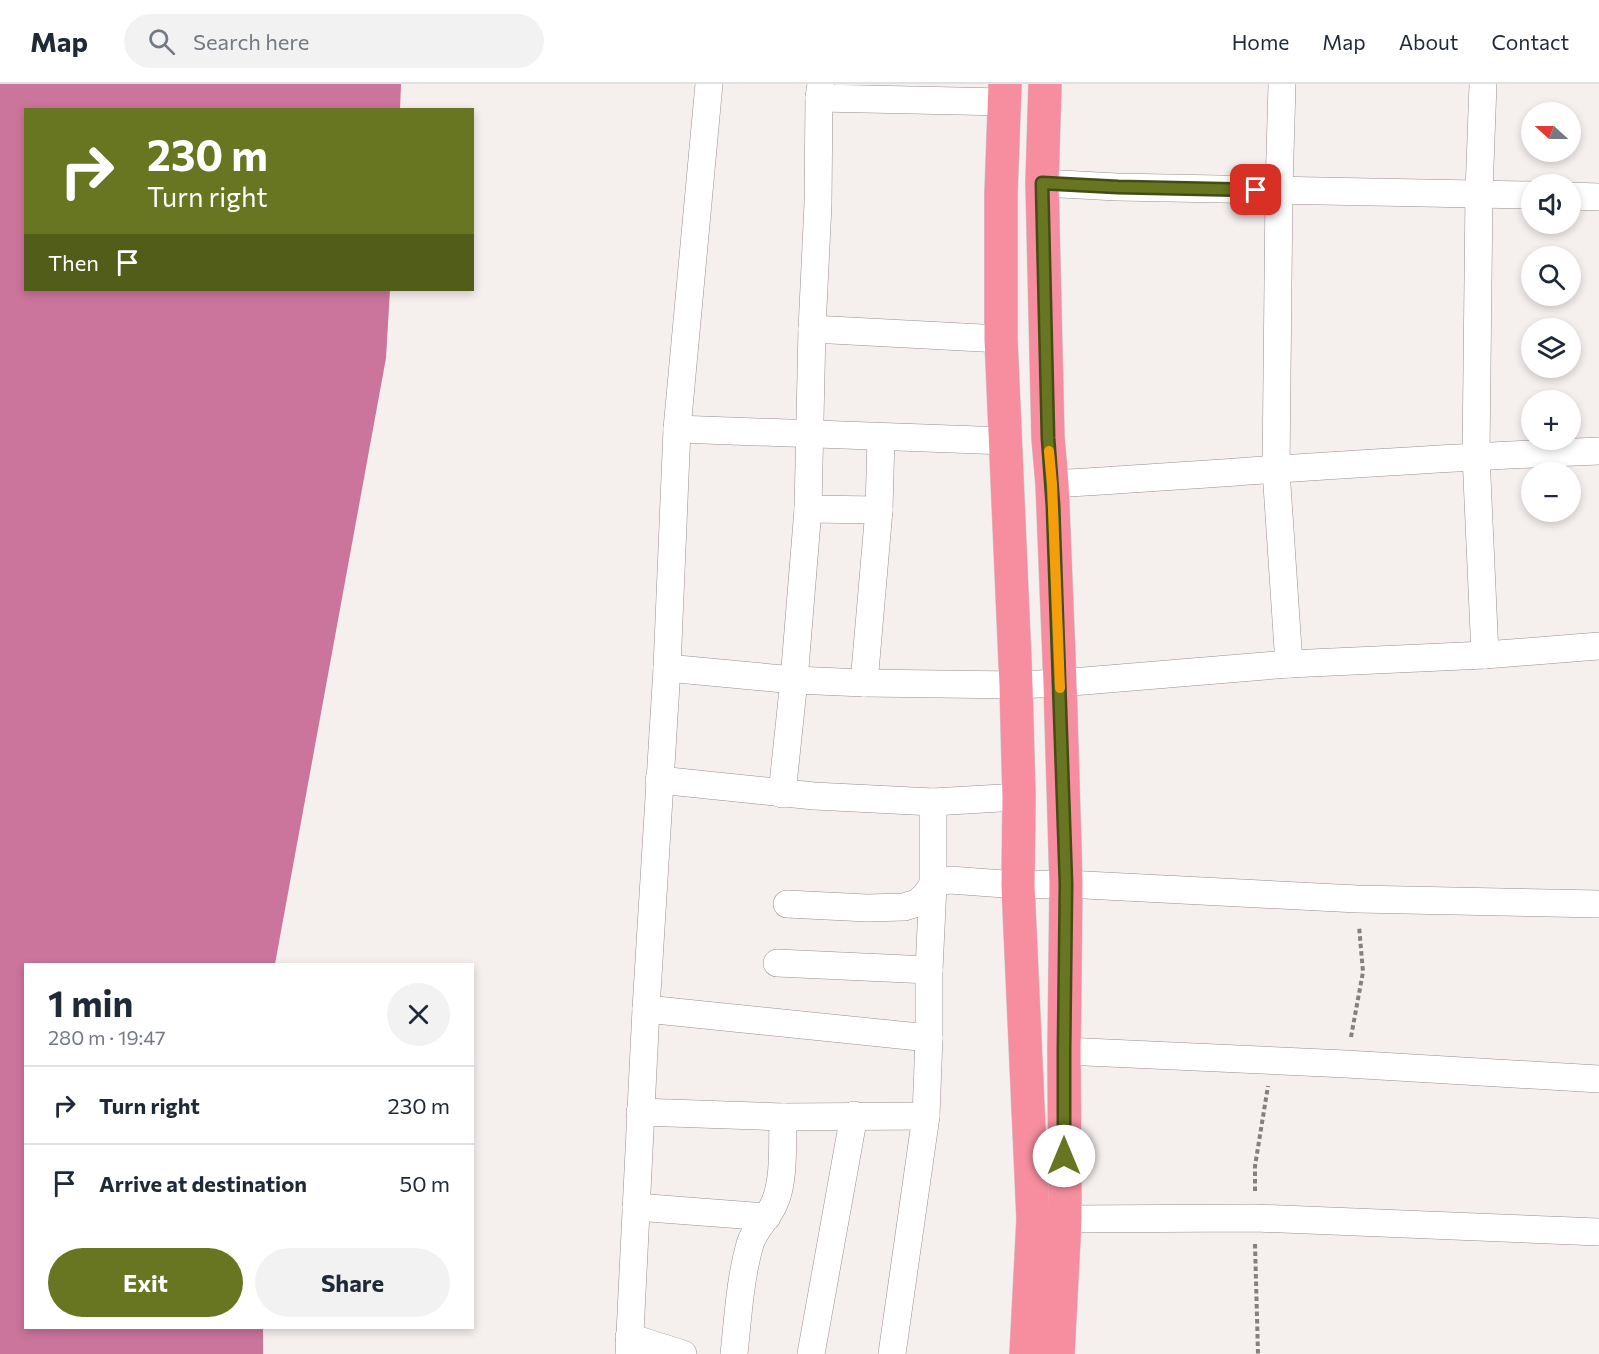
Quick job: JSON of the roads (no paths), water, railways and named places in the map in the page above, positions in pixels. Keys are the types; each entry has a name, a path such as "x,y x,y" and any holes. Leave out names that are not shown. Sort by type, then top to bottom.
{"highway":[{"path":"1045,84 1042,183 1048,438 1052,484 1066,884 1065,1219 1058,1354"},
{"path":"1005,93 1001,194 1001,339 1016,685 1019,797 1018,885 1033,1219 1026,1354"}],"street":[{"path":"683,1354 629,1346 640,1112 667,668 677,429 709,84"},
{"path":"1282,84 1276,470 1288,664"},
{"path":"1483,84 1479,193 1476,455 1485,655"},
{"path":"782,794 808,509 820,91 1005,93"},
{"path":"1042,183 1118,187 1521,195"},
{"path":"1581,196 1599,197"},
{"path":"812,329 1001,339"},
{"path":"677,429 1006,441"},
{"path":"864,683 879,510 881,436"},
{"path":"1052,484 1476,455 1599,451"},
{"path":"808,509 879,510"},
{"path":"667,668 794,680 1016,685 1288,664 1485,655 1599,646"},
{"path":"659,780 782,794 933,802 1019,797"},
{"path":"892,1354 926,1116 933,885 933,802"},
{"path":"788,904 867,908 904,907 917,903 938,882 950,880 1018,885 1066,884 1357,899 1599,904"},
{"path":"777,963 929,970"},
{"path":"646,1009 929,1038"},
{"path":"1064,1051 1599,1079"},
{"path":"640,1112 783,1117 926,1116"},
{"path":"811,1354 854,1115"},
{"path":"734,1354 745,1264 754,1234 774,1205 781,1184 783,1117"},
{"path":"636,1207 767,1217"},
{"path":"1065,1219 1255,1218 1599,1232"}]}
